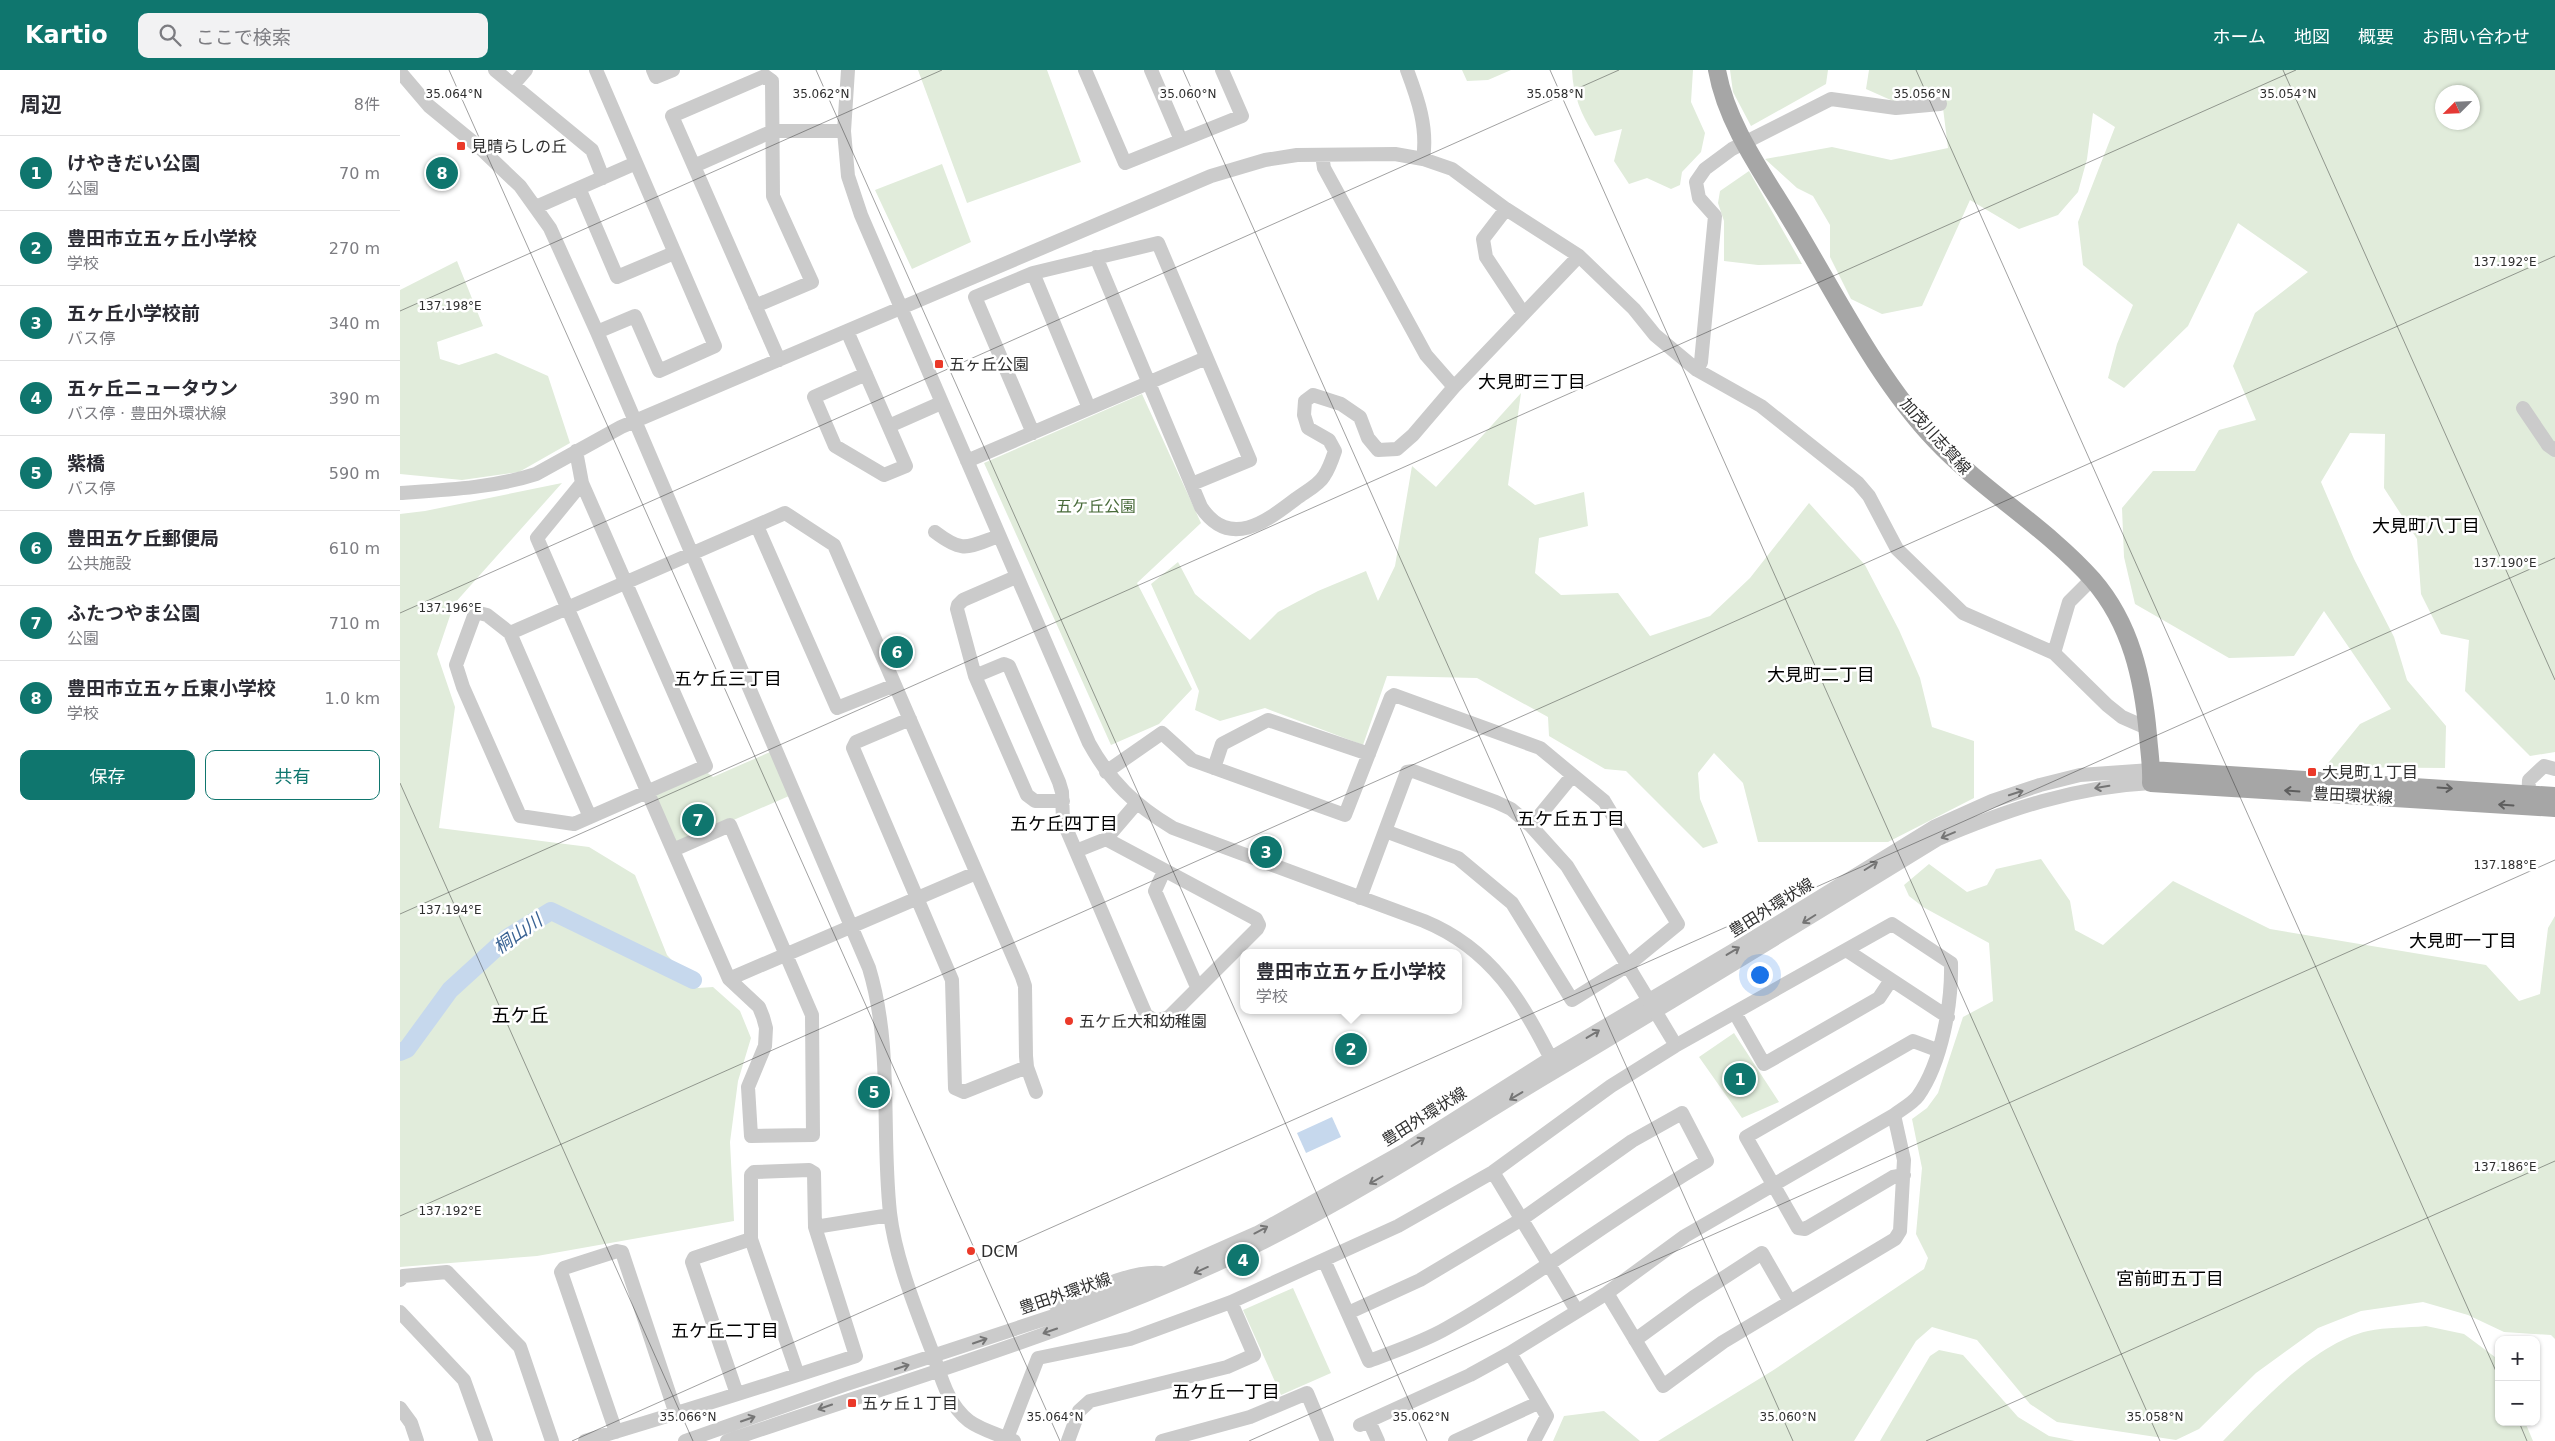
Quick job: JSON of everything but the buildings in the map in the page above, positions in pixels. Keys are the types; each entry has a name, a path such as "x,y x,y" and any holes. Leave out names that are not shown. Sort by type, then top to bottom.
{"main road":[{"name":"加茂川志賀線","path":"1717,70 1727,106 1745,142 1832,289 1905,404 1934,439 1977,481 2061,550 2092,579 2120,622 2134,653 2142,684 2151,776"},
{"name":"豊田環状線","path":"2151,776 2528,800 2555,796"},
{"name":"豊田環状線","path":"2528,800 2555,808"}],"street":[{"path":"495,70 592,150 603,178"},
{"path":"513,86 526,70"},
{"path":"596,70 715,346 659,371 635,316 597,332"},
{"path":"653,70 656,78 673,70"},
{"path":"848,70 844,131 848,176 861,215 1089,743 1106,772 1136,804 1173,828 1438,927 1472,948 1495,968 1508,985 1557,1071"},
{"path":"1085,70 1125,163 1242,116 1222,70"},
{"path":"1151,70 1181,140"},
{"path":"1407,70 1417,98 1426,140 1423,159"},
{"path":"400,72 429,106 520,186 550,228 597,332 853,927 879,999 883,1034 890,1215 906,1279 936,1363 952,1403 969,1421 1010,1440 1038,1358 1130,1339 1231,1302 1398,1226 1493,1172 1673,1043 1735,1013 1892,924 1951,963 1952,989 1948,1017 1928,1078 1917,1097 1894,1115 1685,1236 1607,1293 1510,1353 1470,1375 1365,1423 1378,1441"},
{"path":"755,306 812,282 774,196 772,81 765,76 672,116 755,306 779,360"},
{"path":"1697,370 1701,362 1715,216 1699,198 1696,182 1705,169 1745,142 1832,100 1896,108 1940,104"},
{"path":"694,166 773,131 844,131"},
{"path":"400,493 458,488 522,479 536,474 576,451 635,422 1211,176 1265,160 1322,155 1396,154 1423,159 1452,169 1506,209 1579,256 1634,309 1655,335 1697,370 1761,406 1858,484 1869,496 1897,549 1963,613 2054,653 2107,705 2122,717 2147,728"},
{"path":"1322,155 1324,168 1426,354 1454,387"},
{"path":"536,207 636,163"},
{"path":"579,188 617,277 674,253"},
{"path":"1506,209 1482,239 1486,257 1523,313"},
{"path":"1033,433 975,297 1033,273 1158,243 1250,460 1192,484"},
{"path":"1096,257 1201,507 1210,520 1224,526 1243,529 1264,523 1323,478 1331,464 1335,451 1329,440 1308,428 1304,415 1306,401 1313,395 1341,404 1360,417 1368,438 1378,450 1397,449 1414,436 1454,387 1579,256"},
{"path":"1033,273 1089,408"},
{"path":"847,331 889,426 906,466 884,475 835,446 814,397 866,374"},
{"path":"967,462 1206,358"},
{"path":"889,426 941,403"},
{"path":"2523,408 2548,444 2555,450"},
{"path":"576,451 582,483 706,766 647,792 590,817 574,824 520,816 456,666 474,616 479,613 487,615 510,633 590,817"},
{"path":"582,483 537,538 729,980 759,1007 766,1028 765,1046 748,1087 751,1136 813,1135 812,1015 788,953 730,824 673,850"},
{"path":"510,633 785,513 834,545 1025,986 1027,1068 1036,1092"},
{"path":"757,526 837,708 895,685"},
{"path":"935,532 961,548 968,548 999,536"},
{"path":"1016,577 963,600 958,605 975,676 1028,798 1038,802 1062,801"},
{"path":"2054,653 2069,602 2092,579"},
{"path":"975,676 1004,664 1009,666 1059,782 1062,801 1062,821 1146,1015 1156,1021 1163,1020 1257,929 1259,924 1256,919 1106,840"},
{"path":"1106,772 1162,732 1192,760 1345,815 1390,697 1394,695 1540,748 1572,776 1604,800 1677,923 1676,926 1629,968 1572,1000 1512,903 1458,858 1385,831"},
{"path":"910,719 856,742 853,748 954,986 955,1088 964,1092 1027,1068"},
{"path":"1214,768 1222,744 1268,720 1369,754"},
{"path":"2528,800 2529,780 2544,766 2555,769"},
{"path":"1360,898 1407,772 1410,771 1496,802 1511,810 1532,826 1567,866 1673,1043"},
{"name":"豊田外環状線","path":"727,1441 936,1363 1012,1330 1119,1292 1257,1233 1407,1149 1551,1058 1934,828 1992,801 2040,785 2080,775 2151,776"},
{"path":"1532,826 1572,776"},
{"name":"豊田外環状線","path":"685,1441 936,1363 1068,1325 1149,1294 1262,1243 1334,1205 1938,839 1998,814 2044,799 2124,784 2151,776"},
{"path":"1076,851 1106,840 1136,804"},
{"path":"1164,871 1155,891 1197,987"},
{"path":"729,980 976,873"},
{"path":"1846,950 1948,1017"},
{"path":"1735,1013 1764,1064 1879,998 1891,980"},
{"path":"1904,1175 1893,1177 1805,1229 1798,1228 1746,1137 1913,1041 1937,1050"},
{"path":"1324,1260 1369,1361 1445,1329 1549,1265 1661,1188 1707,1161 1682,1114 1632,1141 1522,1219 1420,1280 1348,1313"},
{"path":"1607,1293 1663,1386 1722,1342 1895,1239 1900,1231 1904,1160 1894,1115"},
{"path":"585,1441 676,1414 737,1394 798,1375 856,1356 815,1227 814,1173 809,1170 754,1172 751,1176 751,1239 798,1375"},
{"path":"1493,1172 1577,1310"},
{"path":"815,1227 890,1215"},
{"path":"737,1394 692,1262 694,1258 751,1239"},
{"path":"616,1432 561,1272 564,1268 617,1251 622,1252 676,1414"},
{"path":"1635,1340 1694,1297 1762,1253 1790,1300"},
{"path":"400,1280 403,1276 447,1272 520,1347 552,1441"},
{"path":"1068,1441 1079,1411 1090,1401 1227,1366 1254,1355 1231,1302"},
{"path":"400,1312 464,1380 486,1441"},
{"path":"1510,1353 1547,1416 1534,1441"},
{"path":"1162,1441 1250,1418 1307,1393 1327,1441"},
{"path":"1455,1441 1538,1403"},
{"path":"400,1408 411,1423 417,1441"}],"green space":[{"path":"918,70 1047,70 1081,162 967,203"},
{"path":"1462,70 1511,70 1488,80 1467,81"},
{"path":"1572,70 1693,70 1691,102 1705,133 1701,152 1682,172 1680,185 1671,189 1647,178 1629,184 1614,161 1622,129 1595,136 1579,104 1574,88"},
{"path":"1730,70 1828,70 1826,84 1751,126 1733,92"},
{"path":"1869,70 2555,70 2555,752 2530,756 2465,691 2469,640 2441,634 2421,594 2417,539 2384,488 2385,434 2350,433 2321,482 2354,559 2394,637 2407,680 2446,726 2445,768 2325,767 2360,724 2391,709 2324,611 2294,656 2229,658 2135,604 2124,557 2122,508 2153,471 2195,471 2219,430 2256,420 2233,366 2255,313 2308,272 2238,223 2188,326 2124,388 2108,378 2117,344 2133,305 2083,265 2078,222 2115,127 2093,113 2087,159 2078,192 2058,215 2019,229 1970,200 1922,306 1882,314 1851,299 1830,257 1830,225 1813,196 1797,188 1765,159 1832,147 1891,160 1948,148 1941,92 1893,101 1866,89"},
{"path":"942,164 971,242 912,269 875,190"},
{"path":"1749,171 1802,264 1758,265 1724,261 1724,221 1718,203 1720,191"},
{"path":"457,261 483,326 437,342 440,359 459,365 496,353 548,376 570,443 519,472 462,480 400,474 400,290"},
{"path":"1521,393 1508,485 1535,505 1584,492 1588,526 1539,538 1535,573 1561,595 1618,593 1650,636 1710,616 1750,578 1809,503 1865,565 1899,630 1920,678 1932,727 1974,741 1974,798 1888,842 1758,842 1743,783 1714,753 1698,773 1700,799 1718,843 1703,848 1626,771 1605,769 1549,736 1548,717 1477,678 1387,676 1363,745 1265,708 1220,721 1195,710 1199,691 1151,584 1178,562 1195,594 1250,640 1278,612 1318,591 1366,571 1378,601 1395,566 1412,466 1436,487"},
{"name":"五ケ丘公園","path":"1142,394 1201,523 1137,583 1192,689 1159,724 1111,745 984,463"},
{"path":"562,483 454,604 437,654 455,707 439,828 589,847 635,875 667,955 698,988 713,987 740,1011 751,1038 738,1081 730,1142 734,1221 537,1256 400,1267 400,514 425,511"},
{"path":"770,752 789,796 676,845 653,794 705,771 713,777"},
{"path":"2041,859 2070,901 2075,930 2103,945 2173,881 2270,929 2486,965 2519,1001 2540,994 2548,928 2555,916 2555,1339 2551,1335 2504,1332 2468,1315 2423,1302 2361,1311 2318,1328 2256,1373 2199,1429 2176,1440 2057,1422 2030,1404 1977,1340 1932,1327 1916,1341 1854,1441 1658,1441 1772,1371 1924,1269 1928,1258 1916,1234 1922,1168 1912,1119 1927,1108 1938,1093 1963,1017 1993,1001 1989,943 1923,907 1909,896 1904,885 1929,864 1967,892 1987,885 1996,869"},
{"path":"1734,1033 1779,1102 1742,1118 1699,1057"},
{"path":"1293,1288 1331,1373 1281,1395 1243,1310"},
{"path":"2426,1326 2464,1334 2495,1357 2495,1426 2527,1426 2533,1441 2223,1441 2271,1393 2309,1361 2328,1348 2348,1338 2368,1331"},
{"path":"1939,1350 1963,1355 2018,1417 2049,1436 2075,1441 1880,1441 1930,1356"},
{"path":"1604,1411 1640,1441 1553,1441 1564,1416"}],"water":[{"path":"1332,1117 1341,1137 1306,1153 1297,1133"}],"waterway":[{"name":"桐山川","path":"400,1052 407,1049 450,990 507,938 551,911 693,980"}],"place":[{"name":"見晴らしの丘","path":"461,146"},
{"name":"豊田市立五ヶ丘東小学校","path":"442,173"},
{"name":"五ヶ丘公園","path":"939,364"},
{"name":"豊田五ケ丘郵便局","path":"897,652"},
{"name":"大見町１丁目","path":"2312,772"},
{"name":"ふたつやま公園","path":"698,820"},
{"name":"五ヶ丘小学校前","path":"1266,852"},
{"name":"五ケ丘大和幼稚園","path":"1069,1021"},
{"name":"豊田市立五ヶ丘小学校","path":"1351,1049"},
{"name":"けやきだい公園","path":"1740,1079"},
{"name":"紫橋","path":"874,1092"},
{"name":"DCM","path":"971,1251"},
{"name":"五ヶ丘ニュータウン","path":"1243,1260"},
{"name":"五ヶ丘１丁目","path":"852,1403"}],"district":[{"name":"大見町三丁目","path":"1532,382"},
{"name":"大見町八丁目","path":"2426,526"},
{"name":"大見町二丁目","path":"1821,675"},
{"name":"五ケ丘三丁目","path":"728,679"},
{"name":"五ケ丘五丁目","path":"1571,819"},
{"name":"五ケ丘四丁目","path":"1064,824"},
{"name":"大見町一丁目","path":"2463,941"},
{"name":"五ケ丘","path":"520,1015"},
{"name":"宮前町五丁目","path":"2170,1279"},
{"name":"五ケ丘二丁目","path":"725,1331"},
{"name":"五ケ丘一丁目","path":"1226,1392"}]}
